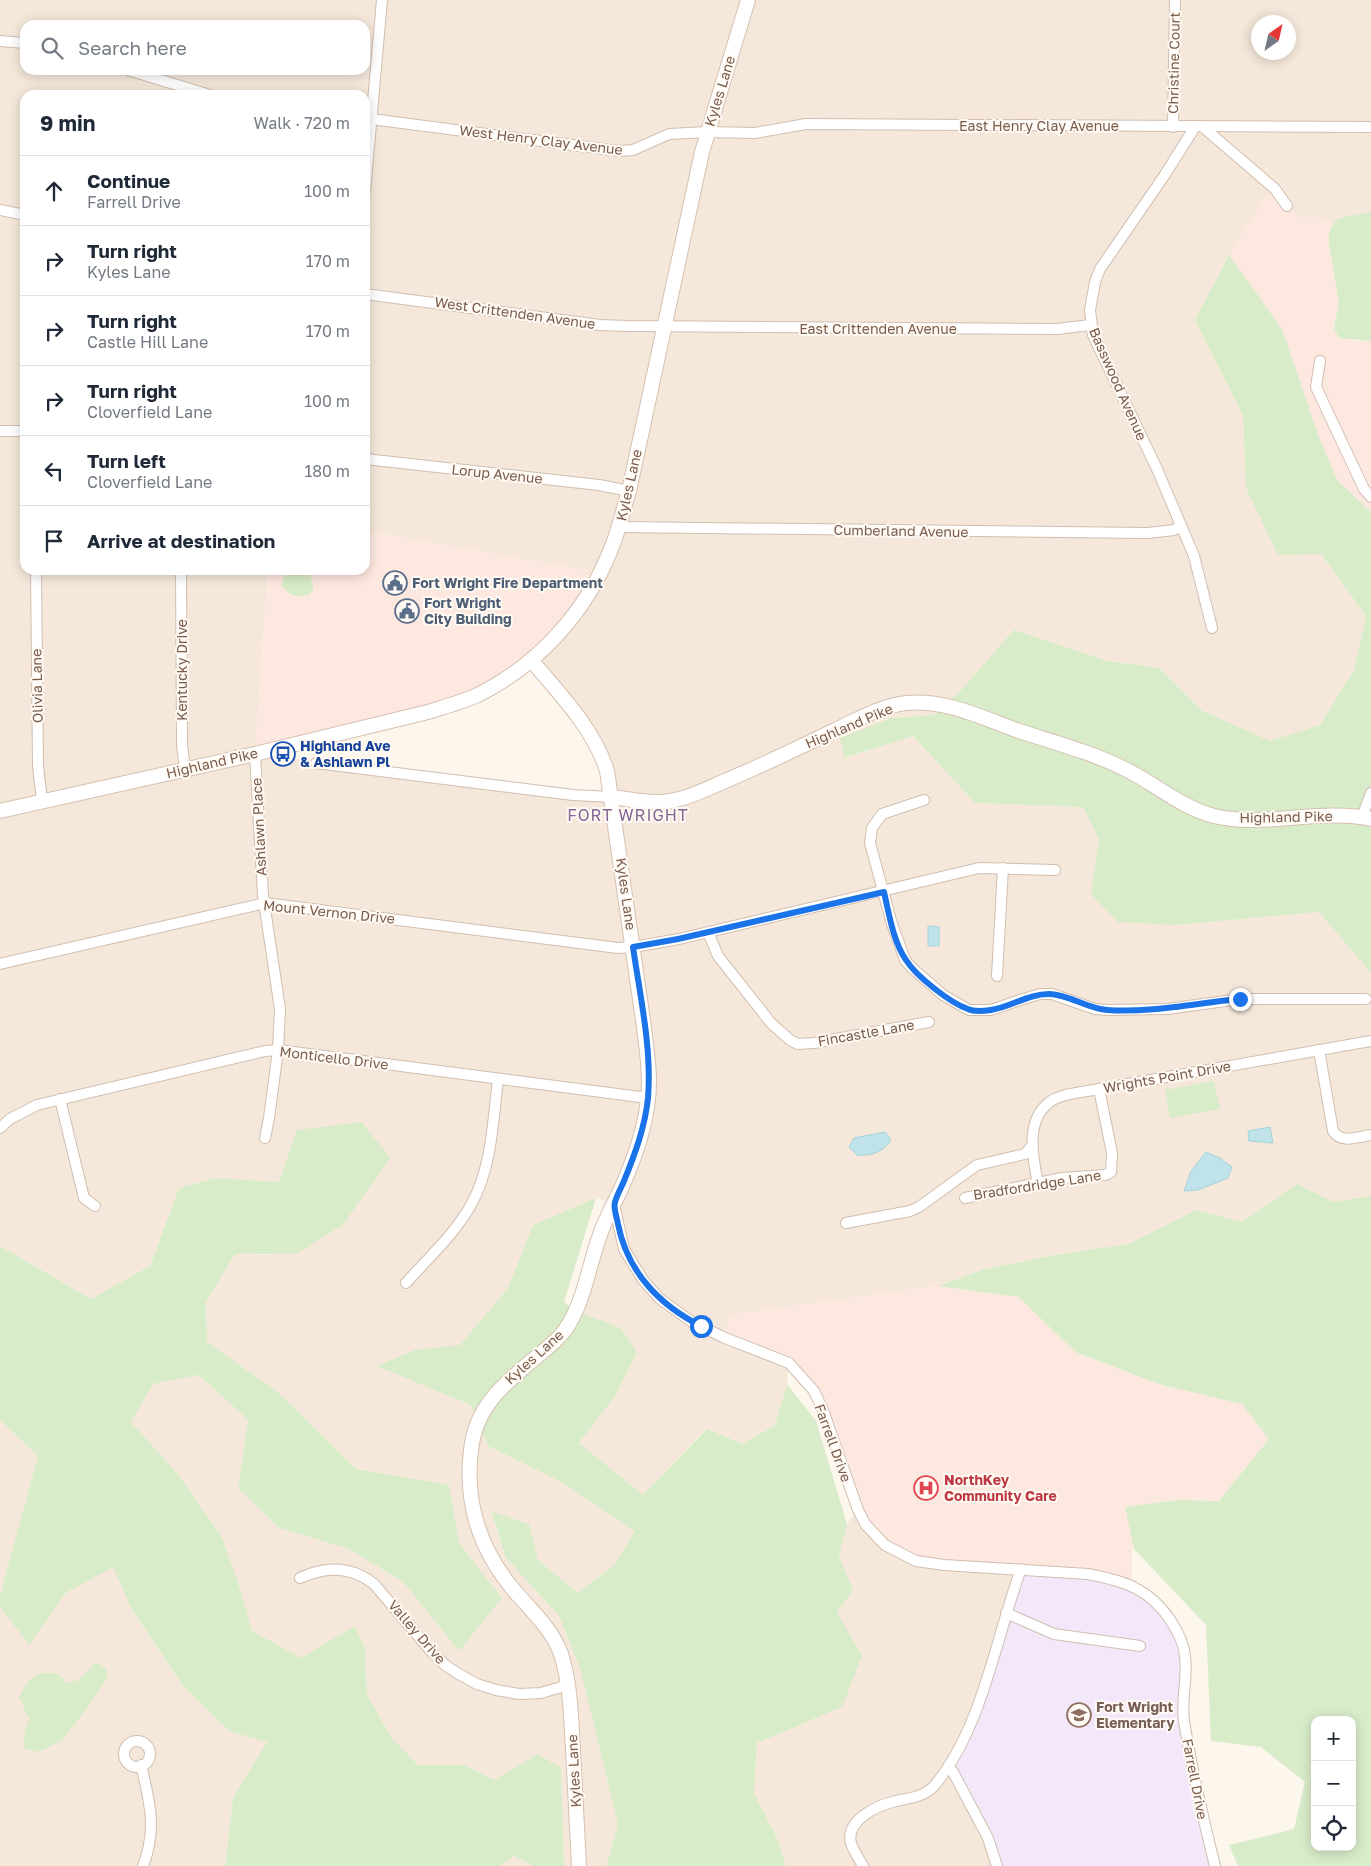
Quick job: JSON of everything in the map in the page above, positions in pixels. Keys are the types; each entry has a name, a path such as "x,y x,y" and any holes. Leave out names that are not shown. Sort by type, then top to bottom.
{"main road":[{"name":"Kyles Lane","path":"579,1866 568,1685 564,1664 556,1642 542,1621 496,1567 480,1536 473,1510 470,1482 470,1452 480,1416 494,1394 547,1348 563,1331 576,1311 584,1292 600,1233 636,1152 648,1098 648,1066 608,771 598,748 569,707 531,660 562,630 588,595 601,573 619,527 629,490 702,152 748,0"},
{"name":"Highland Pike","path":"0,811 411,717 454,704 492,687 531,660"},
{"name":"Highland Pike","path":"612,798 660,802 693,795 869,714 904,703 921,702 936,703 968,712 1099,757 1129,771 1189,806 1213,816 1248,820 1310,815 1366,818"}],"street":[{"path":"370,131 382,0"},
{"name":"Christine Court","path":"1173,127 1174,0"},
{"path":"0,40 20,42"},
{"path":"144,75 194,90"},
{"name":"West Henry Clay Avenue","path":"371,119 619,151 632,150 669,134 708,132"},
{"name":"East Henry Clay Avenue","path":"708,132 755,133 806,124 1371,127"},
{"path":"1199,127 1275,189 1287,206"},
{"name":"Basswood Avenue","path":"1199,127 1100,269 1092,297 1090,325 1157,469 1194,556 1212,628"},
{"path":"0,210 20,214"},
{"name":"West Crittenden Avenue","path":"370,295 600,325 665,326"},
{"name":"East Crittenden Avenue","path":"665,326 711,328 1057,329 1090,325"},
{"path":"1320,360 1316,387 1364,489 1371,497"},
{"path":"0,431 20,431"},
{"name":"Lorup Avenue","path":"370,460 629,490"},
{"name":"Cumberland Avenue","path":"619,527 1148,533 1174,530 1181,526"},
{"name":"Olivia Lane","path":"36,575 38,766 42,801"},
{"name":"Kentucky Drive","path":"181,575 182,745 185,770"},
{"name":"Ashlawn Place","path":"255,754 265,903 280,1010 278,1050 265,1138"},
{"name":"Highland Pike","path":"316,762 573,795 612,798"},
{"path":"1366,818 1371,793"},
{"path":"924,800 882,814 872,828 870,843 892,924 906,960 911,967 943,995 969,1010 990,1010 1027,998 1052,994 1095,1009 1108,1010 1167,1009 1240,999 1366,999"},
{"name":"Mount Vernon Drive","path":"0,964 265,903 618,948 633,947 884,892 979,868 1055,870"},
{"path":"997,976 1003,868"},
{"name":"Fincastle Lane","path":"708,932 718,956 771,1023 790,1040 798,1044 814,1043 929,1022"},
{"name":"Wrights Point Drive","path":"1038,1184 1031,1147 1034,1128 1037,1119 1052,1101 1070,1094 1371,1041"},
{"name":"Monticello Drive","path":"0,1128 27,1109 60,1099 278,1050 648,1098"},
{"path":"1320,1050 1333,1131 1336,1136 1342,1139 1371,1135"},
{"path":"406,1283 460,1222 472,1204 479,1188 490,1145 498,1079"},
{"name":"Bradfordridge Lane","path":"965,1198 1062,1178 1105,1175 1109,1173 1113,1163 1112,1154 1099,1089"},
{"path":"60,1099 84,1198 95,1206"},
{"path":"846,1223 910,1211 919,1207 977,1165 1025,1154 1031,1147"},
{"name":"Farrell Drive","path":"614,1204 624,1249 643,1280 660,1299 692,1322 725,1338 789,1364 814,1391 823,1410 858,1510 866,1525 885,1545 916,1561 944,1565 1021,1568 1111,1578 1144,1592 1164,1609 1182,1641 1186,1657 1184,1719 1204,1824 1215,1866"},
{"path":"863,1866 851,1843 850,1832 854,1823 864,1815 894,1801 912,1798 933,1788 948,1767 963,1740 975,1711 1021,1568"},
{"name":"Valley Drive","path":"300,1578 316,1572 335,1569 346,1570 368,1579 445,1665 477,1684 496,1690 529,1694 541,1693 568,1685"},
{"path":"1006,1613 1054,1634 1140,1646"},
{"path":"141,1765 151,1804 152,1818 150,1845 143,1866"},
{"path":"948,1767 988,1838 997,1866"}],"shaded area":[{"path":"0,0 1371,0 1371,212 1339,218 1333,224 1315,217 1304,219 1287,206 1229,255 1195,320 1243,415 1246,488 1321,554 1366,616 1354,670 1320,725 1270,742 1201,710 1159,668 1108,661 1014,631 961,690 934,715 892,718 845,758 913,736 975,803 1083,807 1099,839 1092,894 1176,925 1319,912 1371,973 1371,1196 1333,1203 1297,1184 1242,1222 1196,1210 1128,1244 1049,1256 982,1270 938,1286 730,1315 789,1363 787,1384 775,1425 743,1444 706,1429 643,1495 579,1443 615,1396 576,1311 614,1204 596,1198 533,1225 508,1288 460,1346 415,1350 378,1366 471,1405 488,1446 561,1482 636,1531 614,1565 578,1593 538,1560 529,1524 491,1512 506,1558 559,1616 580,1668 618,1824 606,1866 564,1866 561,1768 494,1780 465,1765 418,1765 392,1738 367,1695 365,1648 301,1659 252,1631 222,1537 177,1473 131,1422 153,1384 199,1375 248,1420 238,1488 279,1528 349,1549 403,1582 459,1651 502,1598 459,1543 449,1485 356,1469 278,1392 207,1342 206,1302 235,1254 270,1255 297,1130 279,1182 215,1178 179,1188 150,1266 91,1299 0,1246"},
{"path":"1275,189 1295,214 1304,219 1315,217 1333,224 1329,232 1329,244 1339,303 1334,328 1353,341 1371,341 1371,512 1338,481 1251,287 1229,255 1267,195"},
{"path":"370,532 601,573 577,611 492,687 255,754 268,575 370,575"},
{"path":"938,1286 1020,1297 1075,1352 1162,1385 1242,1404 1269,1439 1219,1501 1177,1500 1125,1507 1133,1543 1131,1585 906,1557 866,1525 823,1410 789,1363 725,1338 729,1315"},
{"path":"0,1420 38,1456 0,1595"},
{"path":"858,1510 1021,1569 997,1866 786,1866 778,1840 754,1793 757,1743 842,1707 837,1612 853,1590 839,1556 847,1524"},
{"path":"113,1566 131,1608 183,1686 229,1731 268,1742 233,1798 225,1866 0,1866 0,1607 29,1644 66,1593"},
{"name":"Fort Wright Elementary","path":"1021,1569 1088,1574 1144,1592 1182,1641 1183,1700 1215,1866 997,1866 953,1772"},
{"path":"514,1856 534,1866 500,1866"}],"green space":[{"path":"1371,212 1371,341 1339,338 1334,328 1339,303 1329,244 1329,232 1339,218"},
{"path":"1229,255 1282,329 1320,440 1338,481 1371,512 1371,973 1319,912 1176,925 1118,922 1091,894 1099,839 1083,807 975,803 913,736 844,758 840,738 892,718 934,715 961,690 1014,630 1108,661 1159,668 1201,710 1270,741 1320,725 1354,670 1366,616 1321,554 1278,555 1246,488 1243,415 1195,320"},
{"path":"285,575 310,575 314,588 309,595 293,596 281,585"},
{"path":"1214,1081 1220,1109 1170,1118 1165,1090"},
{"path":"362,1122 390,1158 343,1225 296,1254 235,1254 206,1302 207,1342 278,1392 356,1469 449,1485 459,1543 502,1598 459,1651 403,1582 349,1549 279,1528 238,1488 248,1420 199,1375 153,1384 131,1422 177,1473 222,1537 252,1631 301,1658 355,1626 365,1648 367,1695 392,1738 418,1765 465,1765 494,1780 538,1754 561,1768 564,1866 534,1866 514,1856 500,1866 225,1866 233,1798 267,1742 229,1731 183,1686 131,1608 113,1567 66,1593 29,1645 0,1607 0,1595 38,1456 0,1420 0,1246 91,1299 150,1266 179,1188 215,1178 279,1182 297,1130"},
{"path":"1297,1184 1333,1202 1371,1196 1371,1866 1238,1866 1229,1845 1294,1829 1305,1782 1261,1747 1211,1741 1206,1625 1134,1549 1125,1507 1177,1500 1219,1501 1269,1439 1242,1404 1162,1385 1075,1352 1019,1297 938,1286 982,1270 1049,1256 1128,1244 1196,1210 1242,1222"},
{"path":"596,1198 564,1302 576,1311 621,1328 637,1352 615,1396 579,1443 643,1495 707,1429 743,1444 775,1425 787,1384 816,1421 847,1524 839,1556 853,1590 837,1612 862,1656 842,1707 757,1743 754,1793 778,1840 786,1866 606,1866 618,1824 580,1668 559,1616 506,1558 491,1511 529,1524 538,1560 578,1593 614,1565 635,1531 561,1482 488,1446 471,1405 377,1366 415,1350 460,1345 508,1288 533,1225"},
{"path":"96,1662 106,1668 107,1679 61,1741 39,1752 24,1748 25,1730 29,1719 19,1697 33,1676 43,1673 58,1674 67,1683 79,1680"}],"water":[{"path":"928,926 939,927 939,946 928,946"},
{"path":"1270,1127 1273,1143 1249,1141 1248,1131"},
{"path":"885,1132 890,1138 890,1142 883,1149 875,1153 857,1155 849,1147 854,1138"},
{"path":"1206,1152 1220,1158 1232,1167 1228,1178 1198,1190 1184,1191 1191,1171"}],"place":[{"name":"Fort Wright Fire Department","path":"395,583"},
{"name":"Fort Wright City Building","path":"407,611"},
{"name":"Highland Ave & Ashlawn Pl","path":"283,754"},
{"name":"NorthKey Community Care","path":"926,1488"},
{"name":"Fort Wright Elementary","path":"1079,1715"}],"district":[{"name":"FORT WRIGHT","path":"628,815"}],"route":[{"path":"701,1326 692,1322 660,1299 634,1268 624,1249 614,1204 636,1152 648,1098 648,1066 633,947 678,939 884,892 901,950 911,967 943,995 969,1010 990,1010 1040,994 1052,994 1095,1009 1108,1010 1167,1009 1240,999"}]}
